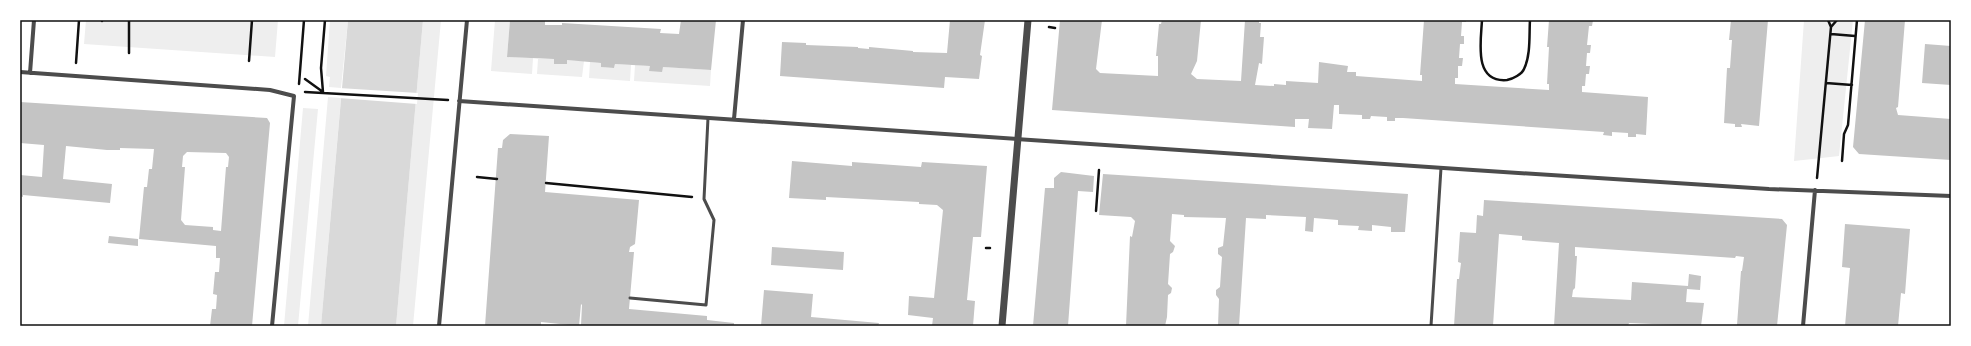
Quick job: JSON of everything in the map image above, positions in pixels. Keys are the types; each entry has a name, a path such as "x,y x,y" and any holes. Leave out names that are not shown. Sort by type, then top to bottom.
{"street":[{"path":"30,73 34,20"},
{"path":"440,326 467,20"},
{"path":"734,119 743,20"},
{"path":"1002,326 1028,20"},
{"path":"20,72 270,90 294,96 272,326"},
{"path":"460,101 1441,168 1815,190 1951,196"},
{"path":"1803,326 1815,190"}],"lane":[{"path":"630,298 706,305 714,220 704,199 708,118"},
{"path":"1431,326 1441,168"}],"path":[{"path":"76,69 79,20"},
{"path":"129,20 129,53"},
{"path":"249,61 252,20"},
{"path":"294,96 298,85 304,20"},
{"path":"323,92 321,68 325,20"},
{"path":"1482,20 1480,56 1483,68 1498,80 1508,80 1516,77 1524,70 1527,60 1530,20"},
{"path":"1815,190 1831,27 1828,20"},
{"path":"1831,27 1837,20"},
{"path":"1842,161 1852,85 1857,20"},
{"path":"1049,27 1055,28"},
{"path":"1830,34 1856,36"},
{"path":"306,79 323,92"},
{"path":"1826,83 1852,85"},
{"path":"294,96 306,92 323,92 460,101"},
{"path":"1096,211 1099,170"},
{"path":"477,177 496,179"},
{"path":"546,183 704,199"}],"shaded area":[{"path":"86,20 278,20 275,57 84,44"},
{"path":"330,20 348,20 341,88 329,87 330,77 326,76"},
{"path":"348,20 423,20 396,326 321,326"},
{"path":"423,20 441,20 413,326 396,326"},
{"path":"495,20 510,20 507,57 533,58 532,74 491,71"},
{"path":"1804,20 1853,20 1839,156 1794,161"},
{"path":"538,59 554,59 554,64 567,64 567,60 584,61 582,77 537,74"},
{"path":"590,62 601,63 601,67 614,68 615,64 631,65 630,81 589,78"},
{"path":"635,65 650,66 650,71 663,67 711,70 710,86 634,81"},
{"path":"328,97 341,98 321,326 308,326"},
{"path":"303,108 318,109 298,326 284,326"}],"pier":[{"path":"339,88 418,93 417,104 339,98"}],"building":[{"path":"510,20 545,20 545,25 562,25 562,23 661,29 660,33 679,34 681,20 716,20 711,70 663,67 662,72 649,71 650,66 615,64 614,68 601,67 601,63 567,60 567,64 554,64 554,59 507,57"},
{"path":"950,20 985,20 980,55 982,56 979,79 945,77 944,88 780,76 782,42 806,43 806,45 858,47 869,49 869,47 913,52 947,53"},
{"path":"1060,20 1102,20 1096,69 1100,73 1158,76 1158,56 1156,56 1159,24 1161,24 1162,20 1201,20 1197,61 1191,74 1197,79 1241,81 1245,20 1259,20 1259,23 1261,23 1260,37 1264,37 1262,64 1259,63 1255,85 1274,86 1274,84 1286,85 1286,81 1318,83 1319,62 1348,66 1347,72 1356,72 1356,76 1422,81 1422,75 1420,75 1424,20 1466,20 1466,22 1462,22 1461,36 1464,36 1464,44 1460,44 1459,58 1463,58 1462,66 1458,66 1458,78 1455,78 1455,84 1549,90 1549,84 1547,84 1549,47 1547,47 1549,20 1593,20 1592,26 1589,26 1587,45 1591,45 1590,53 1587,53 1586,66 1590,66 1589,74 1586,74 1585,86 1582,86 1582,92 1648,97 1646,135 1636,134 1636,137 1628,137 1628,133 1612,132 1612,136 1603,135 1604,132 1403,118 1395,118 1395,121 1387,121 1387,117 1371,116 1370,119 1362,119 1362,115 1339,114 1339,105 1334,105 1332,129 1308,128 1309,119 1295,119 1295,127 1052,110"},
{"path":"1731,20 1768,20 1759,126 1741,124 1742,127 1735,127 1735,124 1724,123 1727,68 1730,68 1732,40 1729,40"},
{"path":"1865,20 1905,20 1898,107 1896,108 1898,115 1951,119 1951,160 1859,154 1853,147"},
{"path":"1925,44 1951,46 1951,85 1922,83"},
{"path":"20,102 267,118 270,123 252,326 210,326 212,309 216,309 217,295 213,294 215,272 219,272 220,258 216,258 216,246 139,239 144,187 147,187 149,169 152,169 154,149 120,148 120,150 107,150 66,146 63,179 112,184 110,203 23,195 23,197 20,196 20,175 42,177 44,145 20,143","holes":["187,152 226,153 229,157 228,167 226,167 221,231 213,230 213,227 185,225 181,220 185,167 182,167 183,156"]},
{"path":"510,134 549,136 545,192 639,200 635,244 630,247 629,252 634,252 629,309 707,316 707,320 734,323 734,326 581,325 581,304 579,326 541,322 541,326 485,326 498,148 502,148 503,140"},
{"path":"792,161 852,166 852,162 921,167 922,162 987,166 981,237 973,237 967,300 975,301 973,326 932,326 933,318 908,315 909,296 934,298 943,210 937,205 919,204 919,202 826,197 826,200 789,198"},
{"path":"1061,172 1094,176 1093,192 1078,191 1068,326 1033,326 1045,188 1054,188 1054,178"},
{"path":"1103,174 1408,194 1405,232 1391,232 1391,227 1372,225 1372,231 1358,230 1359,226 1338,225 1338,220 1314,218 1313,232 1305,231 1306,217 1266,215 1266,219 1246,218 1239,326 1218,326 1219,299 1216,295 1216,290 1220,287 1222,257 1218,254 1218,248 1223,246 1226,218 1184,217 1184,215 1172,214 1170,241 1175,246 1173,252 1170,254 1168,284 1172,288 1171,293 1168,295 1165,326 1126,326 1130,236 1132,237 1135,221 1131,217 1099,215"},
{"path":"1484,200 1782,219 1787,225 1777,326 1737,325 1741,271 1744,257 1736,256 1735,258 1575,247 1575,256 1577,256 1575,288 1573,290 1572,297 1631,300 1632,282 1688,286 1689,274 1701,276 1700,290 1687,289 1686,302 1704,303 1701,326 1629,323 1628,326 1554,326 1559,243 1522,240 1522,236 1499,234 1493,326 1454,326 1457,279 1459,279 1461,263 1458,262 1460,232 1476,233 1477,215 1483,216"},
{"path":"1845,224 1910,229 1905,294 1901,293 1898,326 1845,326 1850,268 1842,267"},
{"path":"109,236 138,239 138,246 108,243"},
{"path":"772,247 844,252 843,270 771,265"},
{"path":"764,290 813,294 811,317 879,323 878,326 761,326"}]}
